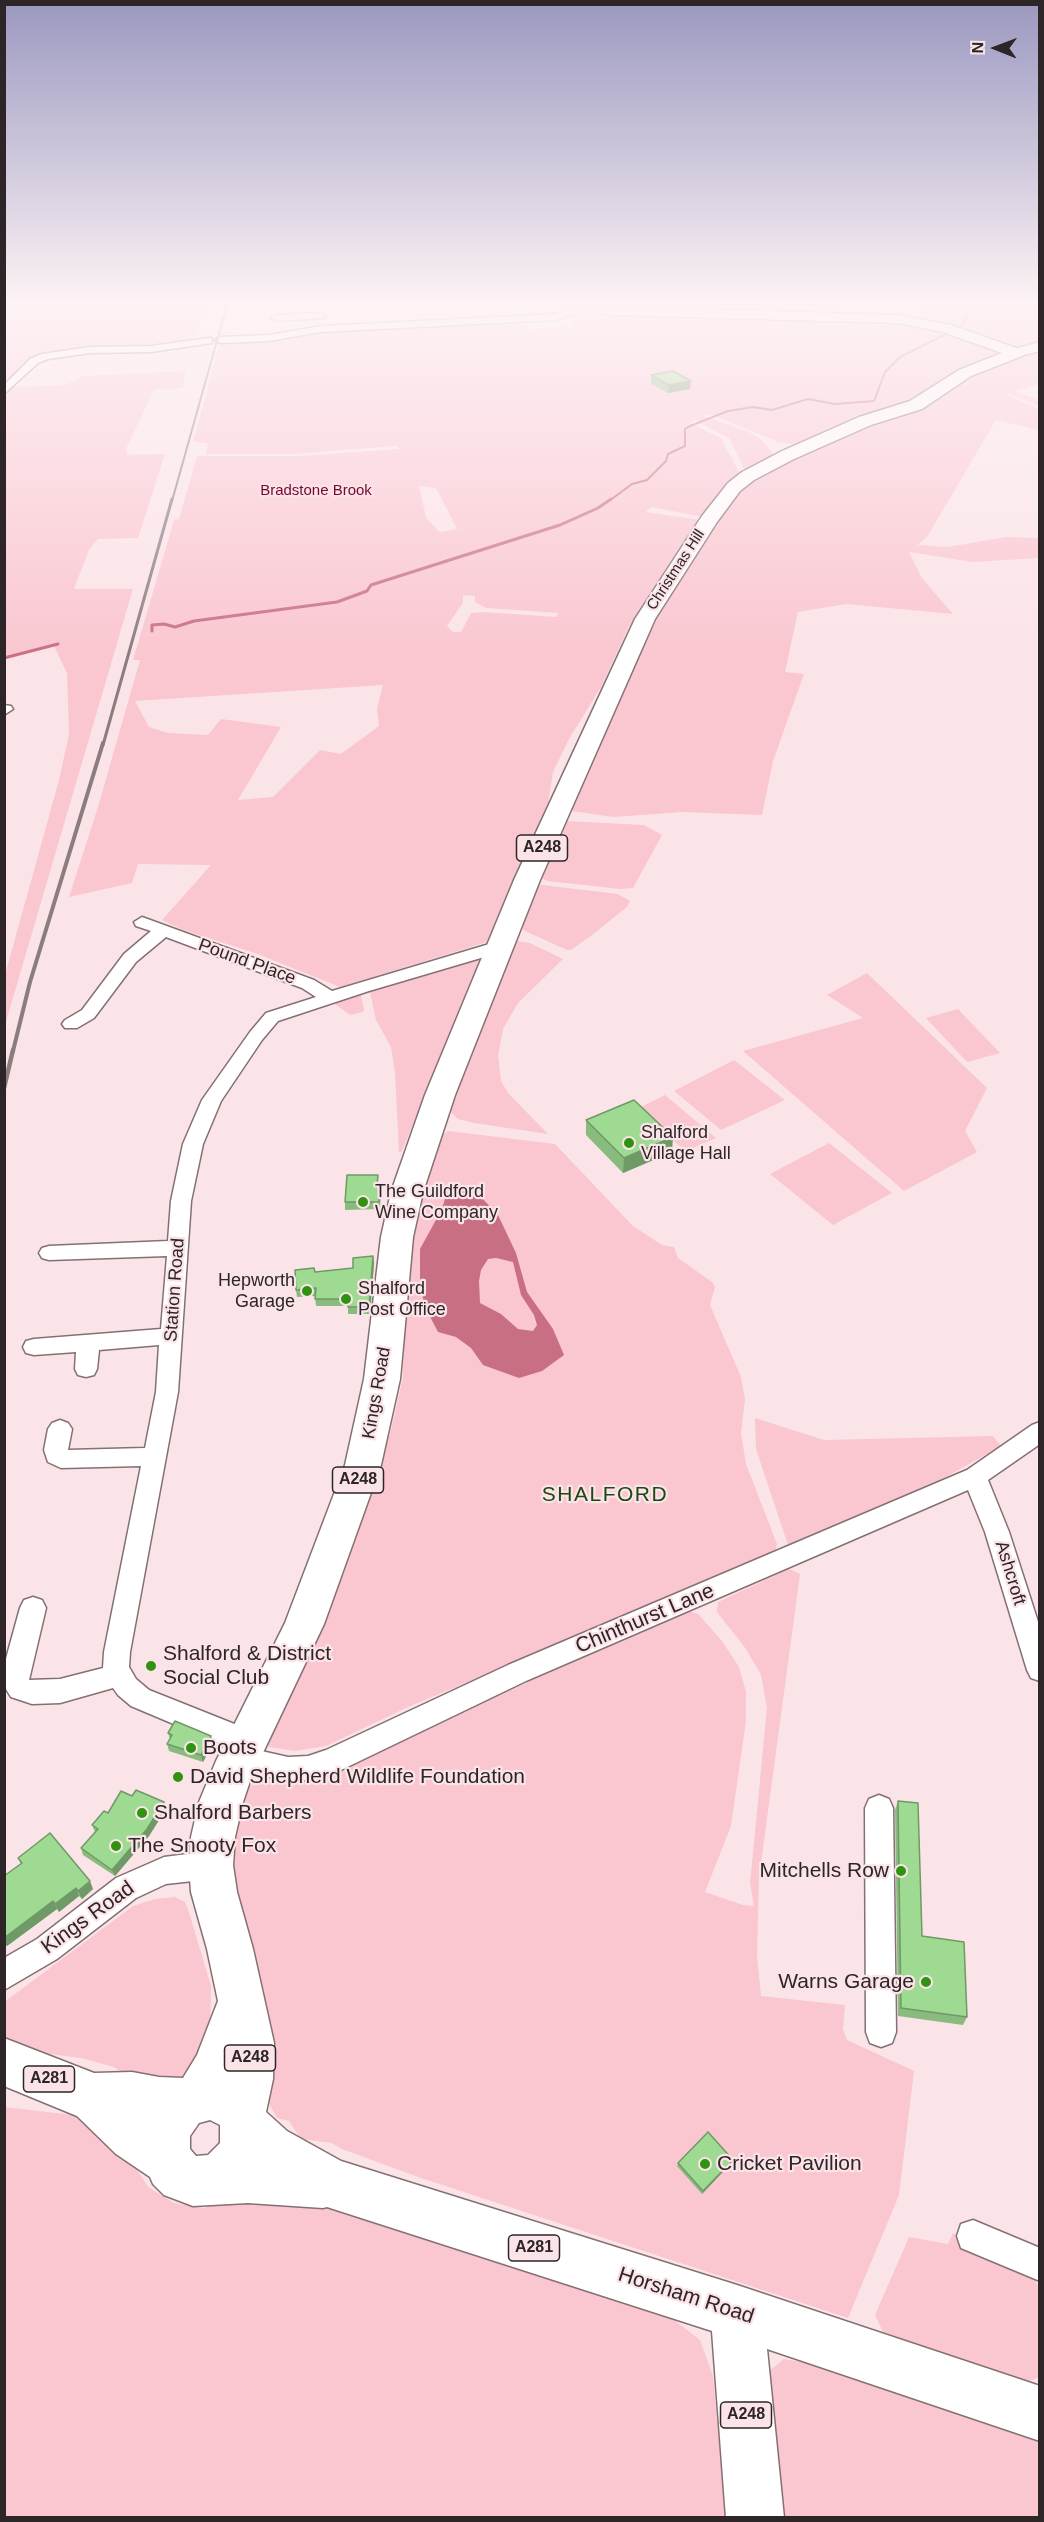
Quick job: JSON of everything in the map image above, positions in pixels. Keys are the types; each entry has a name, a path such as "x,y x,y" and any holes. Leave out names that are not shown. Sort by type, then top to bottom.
{"main road":[{"name":"Christmas Hill","path":"502,946 527,880 641,626 664,587 725,497 748,476 780,458 861,423"},
{"name":"Kings Road","path":"218,2110 249,2079 250,2043 230,1949 214,1892 211,1865 213,1837 221,1803 243,1751 304,1624 363,1465 382,1379 395,1257 404,1202 440,1095 502,946"},
{"name":"A281","path":"4,2062 94,2098 134,2136 167,2159"},
{"name":"A281","path":"94,2098 132,2097 218,2110"},
{"path":"218,2110 244,2149 230,2170 214,2180 197,2182 185,2179 176,2173 167,2159 165,2139 167,2129 175,2114 218,2110"},
{"name":"Horsham Road","path":"218,2110 269,2149 331,2183 738,2312 1040,2414"},
{"name":"Horsham Road","path":"214,2180 248,2178 331,2183"},
{"name":"A248","path":"738,2312 755,2517"}],"street":[{"name":"Pound Place","path":"142,922 308,984 331,998"},
{"path":"71,1024 88,1014 130,958 162,931"},
{"name":"Station Road","path":"118,1675 117,1652 167,1392 183,1189 190,1152 203,1118 256,1036 272,1017 502,946"},
{"path":"49,1253 177,1248"},
{"path":"34,1347 171,1336"},
{"path":"86,1370 88,1342"},
{"path":"60,1429 56,1455 61,1459 154,1457"},
{"name":"Chinthurst Lane","path":"243,1751 288,1770 319,1766 517,1673 975,1477 1040,1431"},
{"name":"Ashcroft","path":"975,1477 998,1532 1040,1670"},
{"path":"33,1608 16,1672 16,1683 20,1689 32,1692 60,1691 118,1675 127,1688 140,1698 243,1751"},
{"path":"879,1808 881,2032"},
{"name":"Kings Road","path":"4,1975 47,1949 126,1888 164,1871 211,1865"},
{"path":"973,2236 1040,2265"}],"green space":[{"path":"5,423 138,423 126,449 127,455 165,454 138,538 98,539 89,550 74,589 133,589 5,1025 5,975 59,780 69,734 67,673 54,646 5,658"},
{"name":"Bradstone Brook","path":"198,423 691,423 721,438 741,476 703,517 651,507 646,512 700,520 629,626 601,687 569,739 553,772 548,803 487,942 340,987 255,953 183,930 162,920 211,865 138,864 132,883 69,897 98,807 140,660 133,660 174,520 179,519 197,456 299,456 400,449 397,446 293,454 206,454 208,443 193,442","holes":["419,486 436,488 457,529 439,532 426,517","463,595 475,596 475,602 486,608 558,613 556,617 471,613 461,632 453,632 447,626 463,603","383,685 377,709 379,726 341,754 320,750 273,797 238,800 281,727 221,719 208,735 168,733 149,727 135,701"]},
{"path":"700,423 722,423 749,432 763,441 775,456 745,471 730,439"},
{"path":"731,423 856,423 795,445 778,442"},
{"path":"885,423 994,423 927,537 918,545 947,547 1006,537 1039,538 1039,558 973,562 909,552 922,578 953,614 846,604 798,612 785,672 804,674 773,761 762,815 682,812 613,817 572,811 643,639 736,496 760,477 796,456"},
{"path":"1008,423 1039,423 1039,430"},
{"path":"565,821 644,825 662,835 633,888 621,889 547,881 540,877"},
{"path":"542,885 618,894 630,901 627,907 592,935 571,950 567,950 521,927 535,887"},
{"path":"517,941 530,943 563,959 518,1003 503,1029 498,1055 501,1081 508,1093 548,1134 458,1119 447,1108"},
{"path":"472,957 482,958 402,1151 399,1153 395,1072 391,1047 376,1020 370,992 379,985"},
{"path":"867,973 987,1088 965,1131 977,1152 904,1191 743,1051 863,1018 827,995"},
{"path":"353,994 361,995 363,1012 350,1015 331,1001"},
{"path":"958,1009 1000,1053 967,1062 926,1018"},
{"path":"734,1060 785,1100 721,1130 674,1091"},
{"path":"665,1095 716,1138 686,1151 635,1110"},
{"path":"448,1131 555,1144 633,1226 662,1245 674,1247 678,1258 712,1282 715,1287 710,1305 741,1377 745,1399 741,1433 746,1464 777,1544 775,1554 408,1707 326,1746 295,1751 269,1747 265,1738 373,1486 391,1430 403,1377 404,1296 414,1220 438,1138"},
{"path":"829,1143 892,1193 833,1225 770,1174"},
{"path":"755,1418 824,1440 993,1436 1001,1446 937,1482 840,1528 789,1548 756,1449"},
{"path":"789,1569 800,1574 759,1878 757,1956 761,1996 845,2005 843,2029 847,2040 914,2071 899,2195 848,2318 421,2178 342,2149 332,2143 301,2139 289,2121 277,2118 266,2098 225,1862 232,1821 248,1788 262,1776 322,1774 688,1611 698,1614 722,1641 739,1667 746,1692 746,1721 731,1826 705,1892 743,1905 754,1906 750,1883 767,1708 761,1675 746,1649 717,1612 718,1602"},
{"path":"175,1897 185,1902 188,1909 211,1986 210,2035 183,2085 124,2073 114,2067 81,2058 33,2052 5,2044 4,2003 7,2000 133,1906 155,1899"},
{"path":"4,2107 82,2116 131,2160 148,2187 174,2203 203,2208 239,2198 275,2197 369,2213 525,2265 674,2320 700,2340 713,2376 726,2517 5,2517"},
{"path":"953,2233 1023,2263 1039,2287 1039,2377 1027,2382 883,2332 875,2315 909,2237 948,2244"},
{"path":"784,2359 837,2368 1039,2436 1039,2517 768,2517 764,2375"}],"shaded area":[{"path":"465,1191 480,1196 498,1215 516,1253 527,1292 553,1329 564,1355 542,1371 519,1378 483,1365 471,1348 456,1337 438,1332 425,1307 420,1285 420,1249 442,1209 447,1192","holes":["496,1258 513,1262 521,1295 534,1315 537,1325 533,1331 518,1329 501,1314 480,1303 479,1281 481,1270 488,1259"]}],"building":[{"path":"634,1100 673,1137 624,1158 586,1120"},
{"name":"The Guildford Wine Company","path":"347,1175 378,1175 379,1202 345,1202"},
{"path":"373,1256 369,1307 348,1307 348,1299 315,1299 316,1288 296,1290 295,1270 314,1268 315,1272 353,1268 353,1258"},
{"name":"Boots","path":"175,1721 211,1736 201,1755 167,1744 172,1735 168,1733"},
{"path":"136,1790 164,1802 147,1829 112,1870 81,1848 98,1829 92,1825 104,1811 108,1813 121,1791 132,1796"},
{"path":"898,1801 918,1803 922,1936 964,1942 967,2017 901,2008"},
{"path":"50,1833 90,1881 78,1891 76,1888 55,1904 53,1901 4,1938 4,1876 22,1863 18,1858"},
{"name":"Cricket Pavilion","path":"708,2132 733,2160 703,2191 678,2163"}],"waterway":[{"path":"609,501 632,484 647,480 666,461 668,454 685,446 685,429 698,423"},
{"path":"152,631 152,625 164,624 175,627 194,621 337,602 367,591 371,585 560,525 598,508 611,499"},
{"path":"4,658 58,644"}],"railway":[{"path":"172,501 194,423"},
{"path":"103,745 172,499"},
{"path":"13,1051 30,982 103,743"},
{"path":"4,1088 13,1050"}],"place":[{"name":"Shalford Village Hall","path":"629,1143"},
{"name":"The Guildford Wine Company","path":"363,1202"},
{"name":"Hepworth Garage","path":"307,1291"},
{"name":"Shalford Post Office","path":"346,1299"},
{"name":"Shalford & District Social Club","path":"151,1666"},
{"name":"Boots","path":"191,1748"},
{"name":"David Shepherd Wildlife Foundation","path":"178,1777"},
{"name":"Shalford Barbers","path":"142,1813"},
{"name":"The Snooty Fox","path":"116,1846"},
{"name":"Mitchells Row","path":"901,1871"},
{"name":"Warns Garage","path":"926,1982"},
{"name":"Cricket Pavilion","path":"705,2164"}],"district":[{"name":"SHALFORD","path":"605,1495"}]}
